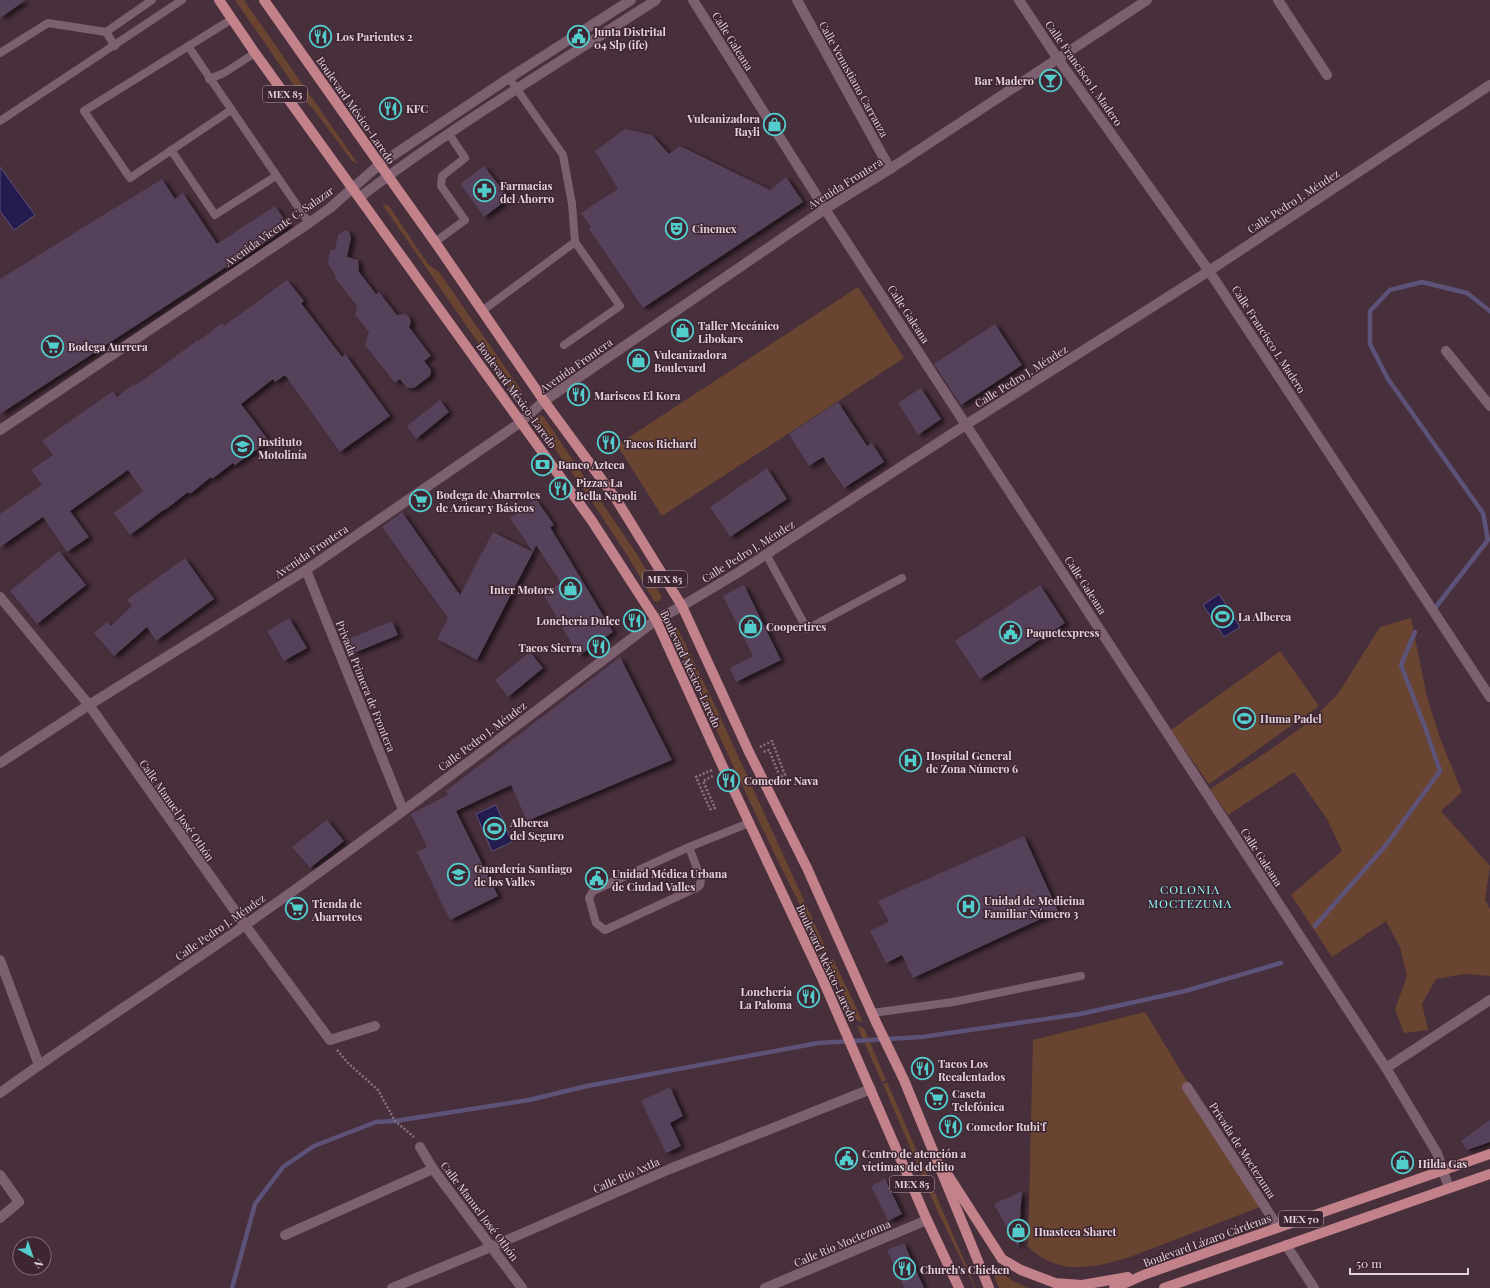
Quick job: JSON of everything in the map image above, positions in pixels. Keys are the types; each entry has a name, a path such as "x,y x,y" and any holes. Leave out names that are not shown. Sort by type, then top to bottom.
{"main road":[{"name":"Boulevard México-Laredo","path":"220,0 352,188 592,521 656,620 827,991 959,1288"},
{"name":"Boulevard México-Laredo","path":"264,0 436,242 544,402 616,499 682,606 749,752 808,868 873,1016 904,1080 931,1150 989,1288"},
{"path":"931,1150 1002,1259 1021,1270 1055,1283 1082,1285 1146,1274"},
{"name":"Boulevard Lázaro Cárdenas","path":"1114,1288 1146,1274 1490,1154"},
{"name":"MEX 70","path":"1164,1288 1490,1174"}],"street":[{"name":"Avenida Vicente C. Salazar","path":"0,430 330,208 380,164 509,78 631,0"},
{"path":"360,198 388,176 449,134 656,0"},
{"name":"Calle Galeana","path":"693,0 825,209 967,424 1386,1068 1437,1153 1449,1188"},
{"name":"Calle Venustiano Carranza","path":"797,0 890,169"},
{"name":"Calle Francisco I. Madero","path":"1019,0 1058,59 1209,271 1490,697"},
{"name":"Avenida Frontera","path":"0,763 89,705 306,570 521,422 544,402 825,209 890,169 1147,0"},
{"path":"1278,0 1327,75"},
{"name":"Calle Pedro J. Méndez","path":"0,1093 245,925 404,810 656,620 682,606 766,554 967,424 1209,271 1490,85"},
{"path":"1446,351 1490,406"},
{"name":"Privada Primera de Frontera","path":"306,570 404,810"},
{"name":"Calle Manuel José Othón","path":"0,597 89,705 245,925 330,1040"},
{"path":"0,960 39,1065"},
{"path":"1386,1068 1490,1000"},
{"path":"330,1040 375,1026"},
{"name":"Privada de Moctezuma","path":"1187,1087 1278,1227"},
{"name":"Calle Río Axtla","path":"392,1288 491,1247 672,1168 871,1089"},
{"name":"Calle Manuel José Othón","path":"420,1147 433,1169 522,1288"},
{"path":"285,1235 433,1169"},
{"path":"0,1175 19,1202 0,1218"},
{"name":"Calle Río Moctezuma","path":"765,1288 928,1220"},
{"path":"1286,1245 1314,1288"}],"lane":[{"path":"0,53 48,23 106,32 152,0"},
{"path":"0,121 115,46 182,0"},
{"path":"231,110 130,178 84,110 232,19"},
{"path":"106,32 115,46"},
{"path":"188,46 308,223"},
{"path":"209,79 224,73 256,52"},
{"path":"509,78 563,155 572,204 575,242 620,306 564,345"},
{"path":"436,242 465,220 441,186 442,176 465,158 449,134"},
{"path":"171,150 215,214 276,176"},
{"path":"482,311 575,242"},
{"path":"766,554 807,629 902,578"},
{"path":"689,847 701,879 698,887 605,930 596,923 589,898 593,891 689,847 749,823"},
{"path":"873,1016 1081,976"}],"path":[{"path":"749,752 772,741 785,775 780,777 769,750"},
{"path":"703,781 714,808 710,809 696,777 722,765"},
{"path":"330,1040 348,1063 378,1090 395,1121 413,1136 420,1147"}],"shaded area":[{"path":"235,0 244,0 358,164 352,161 315,111 302,97"},
{"path":"0,167 35,215 14,230 0,211"},
{"path":"382,204 389,206 428,264 439,272 521,390 519,395 515,396"},
{"path":"858,287 904,358 662,516 617,445"},
{"path":"540,415 543,416 636,553 662,597 657,602 654,601 627,555 591,500 535,421 535,419"},
{"name":"La Alberca","path":"1219,594 1240,627 1224,637 1203,605"},
{"path":"1411,618 1427,697 1440,738 1462,792 1441,811 1490,866 1485,900 1490,909 1490,976 1465,974 1436,979 1422,1004 1428,1030 1404,1033 1395,1009 1407,976 1400,947 1386,921 1332,957 1291,895 1342,851 1327,819 1294,772 1228,815 1210,789 1267,752 1312,720 1338,694 1380,627"},
{"path":"678,629 718,712 828,953 825,955 774,853 671,633 673,630"},
{"name":"Huma Padel","path":"1280,651 1319,706 1209,784 1171,730"},
{"name":"Alberca del Seguro","path":"496,805 512,842 492,851 476,814"},
{"path":"833,959 863,1022 856,1020 829,963 830,960"},
{"path":"1145,1012 1263,1206 1113,1262 1087,1267 1075,1267 1063,1266 1051,1262 1028,1247 1033,1040"},
{"path":"857,1026 864,1028 886,1080 882,1082"},
{"path":"887,1082 976,1288 937,1210 883,1084"},
{"path":"989,1264 1013,1281 1028,1288 999,1288"}],"building":[{"path":"0,0 26,0 0,18"},
{"name":"Cinemex","path":"625,129 652,135 669,154 680,146 770,190 786,177 803,202 643,308 589,229 591,227 581,213 618,189 595,151"},
{"name":"Farmacias del Ahorro","path":"484,166 509,198 484,217 460,184"},
{"name":"Bodega Aurrera","path":"162,179 175,199 183,193 217,244 275,206 289,226 227,269 226,267 0,414 0,279"},
{"path":"345,230 349,232 351,238 347,257 358,260 359,272 376,294 379,292 397,315 405,314 409,317 411,322 409,327 431,356 424,361 431,370 430,376 414,388 407,388 400,379 395,383 365,345 369,332 355,315 357,306 335,278 336,276 328,264 330,250 335,250 338,235"},
{"path":"287,280 304,301 301,303 342,357 345,354 390,416 340,452 285,375 275,382 273,379 241,404 269,441 235,465 233,463 212,479 211,477 190,494 188,492 130,535 114,513 143,491 128,470 70,511 89,537 67,552 43,517 0,547 0,514 42,485 31,470 53,455 42,441 113,391 117,397 134,384 135,386 222,323 224,326"},
{"path":"995,324 1022,365 961,405 934,364"},
{"path":"921,388 941,419 918,435 898,403"},
{"path":"440,400 449,412 416,439 407,426"},
{"path":"838,402 867,446 872,443 884,462 844,488 823,457 809,466 789,434"},
{"path":"767,468 787,499 730,537 710,507"},
{"name":"Inter Motors","path":"536,499 554,525 550,527 613,632 579,656 543,594 561,583 536,545 533,552 510,518"},
{"path":"402,512 460,595 493,532 533,552 477,660 437,639 448,618 382,527"},
{"path":"59,551 86,585 37,624 10,591"},
{"path":"185,558 214,599 156,641 147,627 114,656 94,633 107,622 111,626 132,606 127,600"},
{"name":"Coopertires","path":"744,585 781,660 736,682 730,668 753,656 723,596"},
{"name":"Paquetexpress","path":"1040,585 1065,623 980,679 955,641"},
{"path":"289,618 307,648 284,661 267,631"},
{"path":"392,621 398,635 354,653 348,639"},
{"path":"530,652 543,668 508,697 495,680"},
{"path":"620,657 672,760 527,821 511,785 456,811 498,896 450,920 417,852 427,847 411,814 448,795 446,791"},
{"path":"327,820 344,841 310,868 292,847"},
{"name":"Unidad de Medicina Familiar Número 3","path":"1024,836 1058,911 913,978 902,955 886,963 870,931 889,922 878,901"},
{"path":"670,1087 683,1116 670,1123 681,1146 666,1153 641,1101"},
{"path":"1490,1120 1490,1142 1467,1150 1461,1141"},
{"path":"885,1179 902,1214 888,1221 871,1186"},
{"path":"1022,1191 1018,1247 994,1204"},
{"name":"Church's Chicken","path":"904,1243 924,1288 904,1288 887,1250"}],"waterway":[{"path":"1435,608 1488,540 1483,513 1388,379 1370,344 1370,311 1390,290 1422,282 1467,293 1490,311"},
{"path":"1315,926 1386,845 1440,771 1401,665 1415,632"},
{"path":"232,1288 255,1204 283,1167 314,1146 376,1122 395,1121 529,1100 587,1086 818,1043 922,1037 1080,1014 1185,991 1281,963"}],"place":[{"name":"Los Parientes 2","path":"320,36"},
{"name":"Junta Distrital 04 Slp (ife)","path":"579,37"},
{"name":"Bar Madero","path":"1050,80"},
{"name":"KFC","path":"391,108"},
{"name":"Vulcanizadora Rayli","path":"775,124"},
{"name":"Farmacias del Ahorro","path":"484,191"},
{"name":"Cinemex","path":"677,228"},
{"name":"Taller Mecánico Libokars","path":"683,331"},
{"name":"Bodega Aurrera","path":"52,346"},
{"name":"Vulcanizadora Boulevard","path":"639,360"},
{"name":"Mariscos El Kora","path":"579,395"},
{"name":"Tacos Richard","path":"608,443"},
{"name":"Instituto Motolinía","path":"242,447"},
{"name":"Banco Azteca","path":"543,464"},
{"name":"Pizzas La Bella Napoli","path":"560,488"},
{"name":"Bodega de Abarrotes de Azúcar y Básicos","path":"420,500"},
{"name":"Inter Motors","path":"570,589"},
{"name":"La Alberca","path":"1222,616"},
{"name":"Lonchería Dulce","path":"635,620"},
{"name":"Coopertires","path":"751,626"},
{"name":"Paquetexpress","path":"1010,632"},
{"name":"Tacos Sierra","path":"598,647"},
{"name":"Huma Padel","path":"1245,718"},
{"name":"Hospital General de Zona Número 6","path":"910,761"},
{"name":"Comedor Nava","path":"728,780"},
{"name":"Alberca del Seguro","path":"494,828"},
{"name":"Guardería Santiago de los Valles","path":"458,874"},
{"name":"Unidad Médica Urbana de Ciudad Valles","path":"597,879"},
{"name":"Unidad de Medicina Familiar Número 3","path":"969,906"},
{"name":"Tienda de Abarrotes","path":"296,909"},
{"name":"Lonchería La Paloma","path":"808,997"},
{"name":"Tacos Los Recalentados","path":"922,1069"},
{"name":"Caseta Telefónica","path":"937,1099"},
{"name":"Comedor Rubi'f","path":"950,1126"},
{"name":"Centro de atención a víctimas del delito","path":"847,1159"},
{"name":"Hilda Gas","path":"1403,1163"},
{"name":"Huasteca Sharet","path":"1019,1231"},
{"name":"Church's Chicken","path":"905,1269"}],"district":[{"name":"COLONIA MOCTEZUMA","path":"1190,896"}]}
